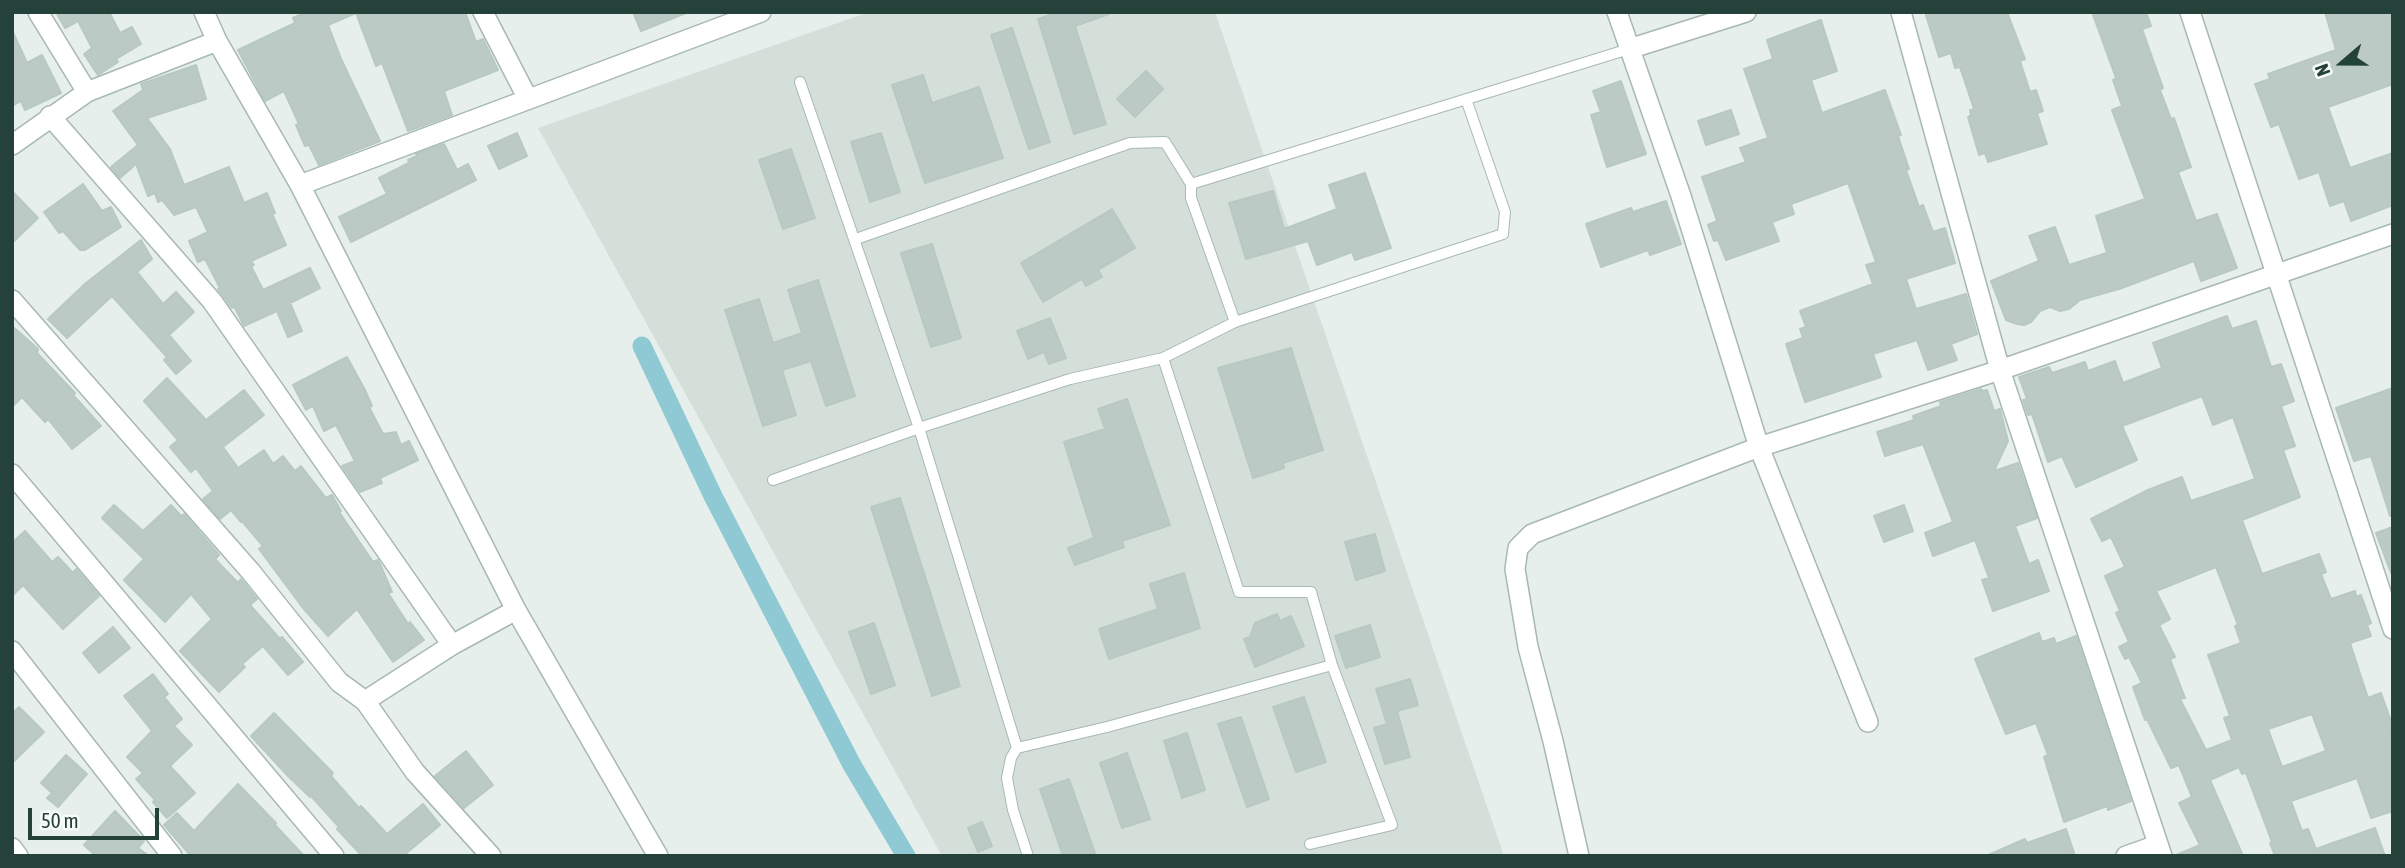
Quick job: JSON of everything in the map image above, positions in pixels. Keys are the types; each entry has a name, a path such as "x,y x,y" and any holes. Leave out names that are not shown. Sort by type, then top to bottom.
{"street":[{"path":"38,12 87,92"},
{"path":"204,12 216,41 300,186 516,610 658,856"},
{"path":"483,12 528,99"},
{"path":"300,186 761,12"},
{"path":"1617,12 1681,196 1759,447 1868,722"},
{"path":"1629,49 1746,12"},
{"path":"1901,12 2000,370 2159,850 2126,856"},
{"path":"2190,12 2393,629"},
{"path":"12,145 87,92 216,41"},
{"path":"50,116 212,301 452,645"},
{"path":"1579,856 1528,647 1515,569 1518,548 1532,534 1759,447 2000,370 2393,234"},
{"path":"12,300 251,572 339,682 365,701 415,772 491,856"},
{"path":"12,474 334,856"},
{"path":"365,701 452,645 516,610"},
{"path":"12,651 172,856"},
{"path":"12,848 18,856"}],"lane":[{"path":"1191,184 1629,49"},
{"path":"800,82 919,428 1017,748"},
{"path":"773,480 919,428 1070,379 1163,358 1235,322 1503,234 1505,212 1466,99"},
{"path":"856,239 1130,143 1165,142 1191,184 1191,198 1235,322"},
{"path":"1163,358 1239,592 1311,592 1332,665 1392,825 1310,844"},
{"path":"1028,856 1013,810 1007,778 1011,758 1017,748 1332,665"}],"shaded area":[{"path":"869,12 1215,12 1504,856 942,856 538,128"}],"building":[{"path":"56,12 109,12 120,33 132,27 141,44 116,59 118,62 98,75 84,54 92,48 78,21 65,28"},
{"path":"306,12 465,12 476,42 483,39 498,70 444,91 452,115 408,131 382,63 376,66 356,13 328,25 380,141 319,165 309,145 305,146 296,125 299,124 284,91 265,101 238,50 295,23 293,18"},
{"path":"633,12 686,12 686,13 641,31"},
{"path":"1059,12 1109,14 1075,26 1106,124 1074,134 1038,19"},
{"path":"1925,12 2007,12 2025,59 2020,61 2030,92 2036,90 2043,111 2037,113 2047,144 1988,162 1985,153 1979,155 1968,117 1971,115 1970,110 1974,109 1960,67 1955,68 1951,53 1939,57"},
{"path":"2092,12 2146,12 2151,26 2142,29 2163,88 2160,90 2171,119 2174,118 2191,167 2178,172 2196,221 2217,214 2237,268 2201,281 2194,261 2119,289 2080,300 2069,309 2060,311 2050,307 2040,311 2031,322 2017,324 2006,320 1991,281 2039,261 2029,236 2055,227 2069,265 2107,253 2096,216 2145,199 2112,110 2122,106 2113,80 2116,78"},
{"path":"2325,12 2393,12 2393,84 2328,107 2350,168 2393,153 2393,205 2351,221 2344,201 2330,206 2319,172 2299,179 2279,124 2271,127 2255,84 2270,79 2268,74 2336,50"},
{"path":"1821,20 1837,71 1811,80 1822,113 1885,90 1901,135 1898,136 1909,169 1906,170 1919,207 1923,205 1933,232 1945,228 1955,263 1906,279 1916,309 1966,294 1977,334 1951,344 1957,360 1928,370 1917,340 1873,354 1881,377 1805,402 1786,344 1803,338 1800,329 1806,327 1800,311 1873,284 1866,265 1876,262 1848,183 1791,204 1794,214 1772,222 1779,241 1726,260 1708,225 1717,221 1702,177 1746,162 1740,148 1768,138 1744,69 1773,59 1767,40"},
{"path":"1012,28 1050,142 1029,149 991,35"},
{"path":"12,30 27,63 42,55 61,93 25,110 21,101 12,106"},
{"path":"196,65 206,99 147,118 170,149 184,185 229,167 244,203 267,193 275,213 272,214 286,245 251,261 263,290 310,268 320,288 290,303 302,331 288,337 277,311 244,326 234,306 232,308 218,289 220,288 205,259 198,262 189,241 208,232 196,207 174,215 162,200 158,202 155,193 148,196 136,164 120,178 111,167 138,145 113,111 143,90 141,84"},
{"path":"1146,71 1163,89 1135,117 1117,99"},
{"path":"923,75 932,103 979,87 1003,158 925,183 892,85"},
{"path":"1621,81 1646,154 1607,167 1591,115 1601,112 1593,91"},
{"path":"1731,110 1739,134 1706,145 1698,121"},
{"path":"517,133 527,156 499,169 488,146"},
{"path":"881,133 900,192 870,202 851,142"},
{"path":"444,144 457,170 468,164 476,180 351,242 339,217 387,194 379,178 409,163 408,160 417,156 416,154"},
{"path":"791,149 815,218 783,229 759,160"},
{"path":"1365,173 1391,248 1355,260 1352,252 1317,265 1308,241 1246,259 1229,203 1273,191 1284,229 1337,209 1329,185"},
{"path":"83,184 102,211 111,207 121,227 85,250 80,250 63,231 59,233 44,212"},
{"path":"12,191 38,218 12,243"},
{"path":"1666,201 1681,244 1650,255 1648,250 1601,267 1586,224 1631,208 1633,212"},
{"path":"1112,209 1135,248 1098,270 1102,277 1086,286 1082,279 1043,302 1021,263"},
{"path":"141,240 152,259 137,272 163,304 176,292 194,312 169,335 191,361 176,374 164,360 167,357 112,296 67,338 48,319 86,283"},
{"path":"932,244 961,338 931,347 901,253"},
{"path":"818,280 855,396 826,406 811,361 782,370 796,415 763,426 725,310 759,299 773,343 802,333 788,290"},
{"path":"2227,316 2232,329 2256,321 2271,367 2281,364 2294,401 2281,406 2295,446 2283,450 2300,497 2242,520 2262,574 2319,554 2326,572 2321,574 2331,599 2355,591 2356,597 2361,595 2371,623 2367,625 2371,636 2350,643 2368,698 2381,693 2393,735 2393,811 2371,818 2357,778 2291,801 2302,831 2308,829 2316,849 2375,828 2385,856 2275,856 2246,773 2242,774 2239,767 2210,780 2243,856 2174,856 2200,845 2179,803 2192,797 2179,765 2171,768 2147,719 2145,720 2133,687 2142,683 2129,657 2125,659 2119,647 2129,642 2116,613 2120,611 2105,576 2125,567 2111,537 2102,541 2091,519 2148,490 2182,477 2191,501 2255,479 2233,417 2213,425 2202,396 2122,426 2137,460 2076,487 2062,456 2048,462 2032,414 2028,415 2023,400 2027,399 2019,377 2049,367 2052,373 2085,362 2088,371 2115,361 2123,383 2162,368 2153,343","holes":["2216,567 2238,625 2235,626 2241,643 2208,655 2230,716 2224,718 2232,740 2206,750 2180,699 2185,698 2170,659 2175,657 2159,625 2170,619 2156,591","2312,714 2326,751 2282,767 2268,729"]},
{"path":"1050,318 1066,358 1049,364 1044,352 1028,359 1017,331"},
{"path":"12,326 38,349 37,353 75,393 73,395 101,426 72,449 48,419 45,422 22,397 12,407"},
{"path":"1291,348 1323,450 1283,463 1284,468 1253,478 1218,368"},
{"path":"347,357 365,390 372,406 369,407 383,434 396,432 401,445 409,441 418,460 380,478 382,483 360,492 342,466 355,461 336,425 324,431 313,406 306,410 293,385"},
{"path":"167,378 206,420 244,390 264,415 223,447 238,468 264,450 273,464 283,456 295,471 301,466 326,498 332,495 341,511 339,512 373,562 378,560 392,592 388,593 408,624 410,622 424,640 393,662 357,609 328,636 303,608 259,549 263,546 242,521 231,510 220,519 203,499 213,491 196,468 191,472 170,447 178,440 144,401"},
{"path":"2393,388 2393,515 2390,516 2371,456 2354,461 2336,408"},
{"path":"1981,389 1987,390 1994,411 2000,409 2008,441 1994,471 2018,463 2037,518 2015,526 2029,564 2038,560 2049,591 1993,611 1982,580 1989,578 1975,540 1933,556 1925,533 1953,522 1923,444 1885,456 1877,432 1914,420 1913,416 1941,406 1940,402"},
{"path":"1127,399 1170,525 1122,541 1124,547 1075,565 1068,548 1094,538 1064,442 1105,429 1098,409"},
{"path":"900,498 960,686 932,696 871,507"},
{"path":"114,505 143,531 171,505 181,516 184,514 219,555 215,559 238,583 241,579 257,599 250,605 303,662 288,675 263,646 242,664 245,667 219,692 180,651 212,619 191,594 165,622 124,580 144,559 102,518"},
{"path":"1904,505 1913,531 1884,542 1874,516"},
{"path":"2393,527 2393,573 2391,573 2376,533"},
{"path":"25,531 52,562 58,557 73,573 76,569 99,596 63,629 23,585 12,596 12,543"},
{"path":"1375,534 1385,571 1356,580 1345,542"},
{"path":"1184,573 1200,628 1109,659 1099,629 1158,609 1150,584"},
{"path":"1277,614 1280,621 1291,616 1304,646 1255,667 1244,639 1250,637 1255,623"},
{"path":"874,623 895,685 871,694 849,632"},
{"path":"1370,625 1380,657 1346,668 1335,636"},
{"path":"113,627 130,648 99,673 83,653"},
{"path":"2039,633 2042,642 2054,638 2056,644 2076,636 2131,801 2108,810 2107,806 2064,822 2044,757 2048,755 2036,723 2006,734 1975,659"},
{"path":"153,674 168,694 164,697 182,719 174,726 192,745 170,766 195,793 167,818 136,779 143,773 127,757 152,731 124,696"},
{"path":"1410,679 1418,705 1397,711 1410,757 1385,764 1374,728 1387,724 1376,689"},
{"path":"1304,697 1326,762 1296,772 1273,707"},
{"path":"19,707 44,732 12,763 12,714"},
{"path":"274,713 333,773 331,776 359,808 361,806 387,834 423,804 440,825 403,856 362,856 311,796 288,776 251,736"},
{"path":"1241,717 1269,799 1247,807 1218,724"},
{"path":"1187,733 1205,790 1182,798 1164,741"},
{"path":"466,751 493,785 464,808 435,776"},
{"path":"1127,753 1150,819 1122,828 1100,763"},
{"path":"66,755 87,774 58,807 47,798 52,793 41,783"},
{"path":"1069,779 1095,853 1087,856 1063,856 1040,789"},
{"path":"238,784 304,856 191,856 164,825 177,813 194,831"},
{"path":"115,811 144,841 138,848 149,856 96,856 84,845"},
{"path":"982,822 992,846 978,852 968,828"},
{"path":"2066,829 2075,856 1986,856 2025,839 2027,843"}],"waterway":[{"path":"642,346 713,496 852,765 906,856"}]}
